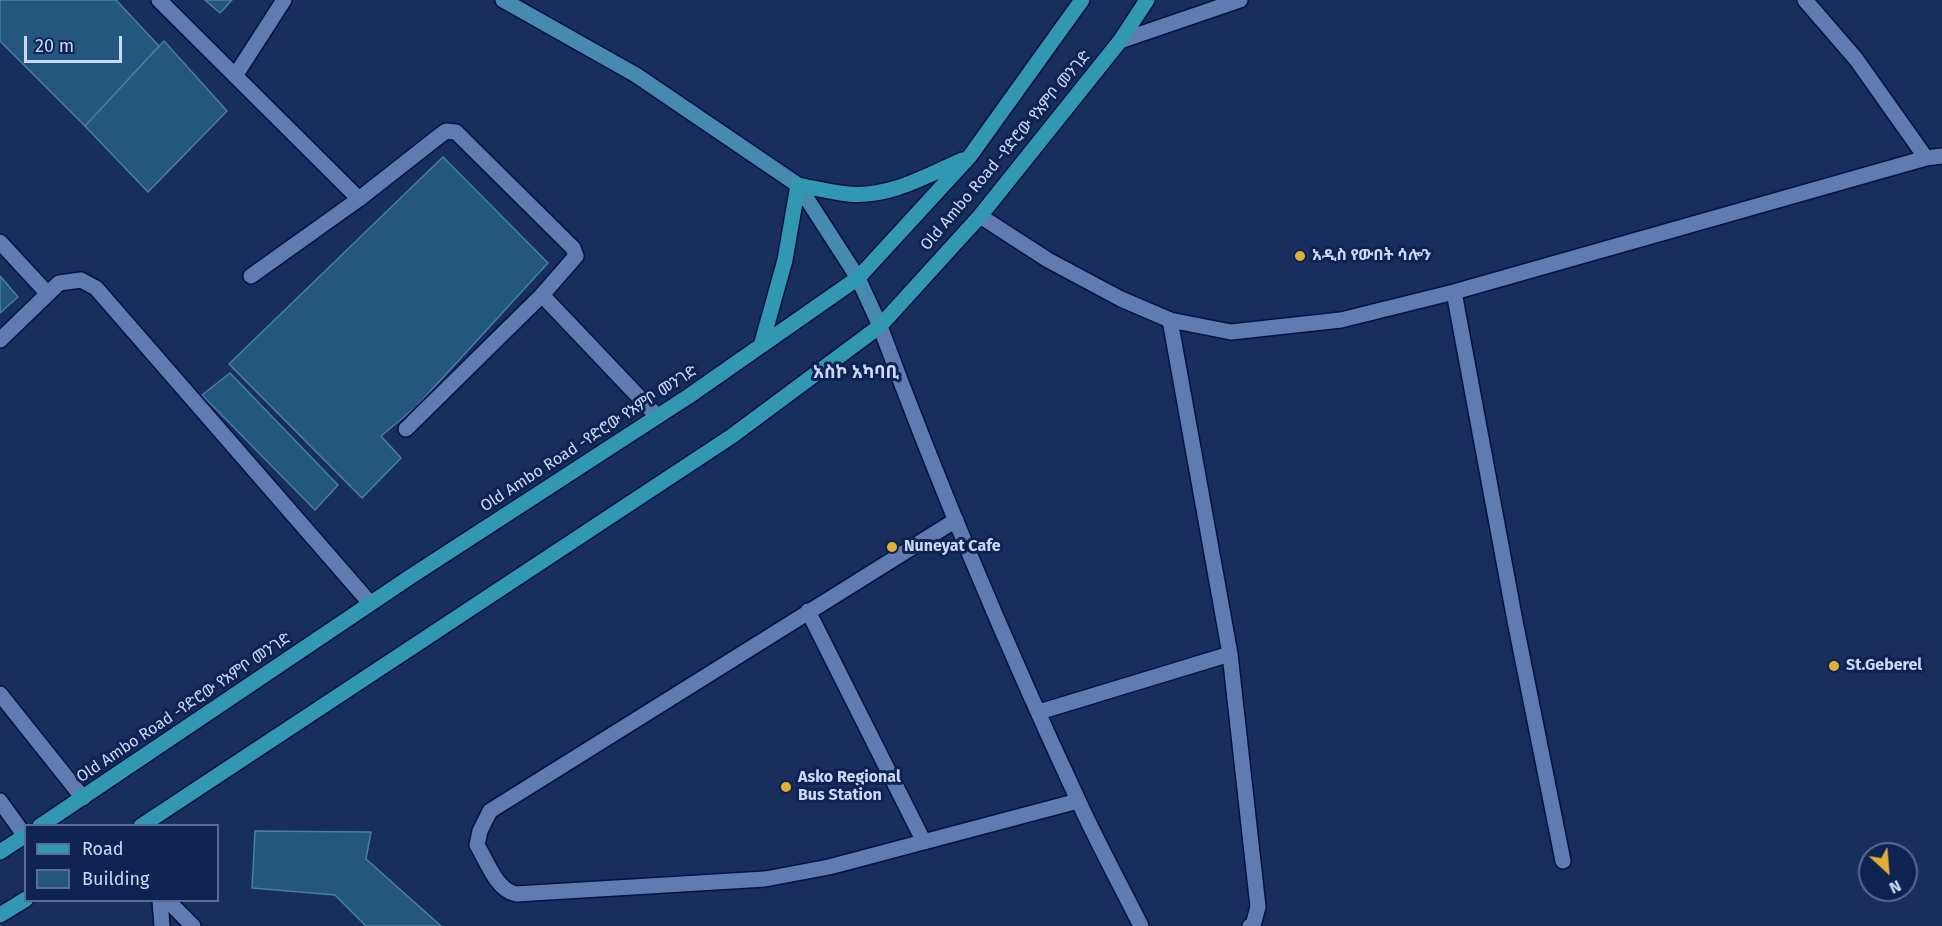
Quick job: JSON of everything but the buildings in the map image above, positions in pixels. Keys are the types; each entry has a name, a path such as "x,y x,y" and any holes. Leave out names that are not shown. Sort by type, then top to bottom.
{"main road":[{"path":"503,0 636,75 798,185 858,278 880,326"},
{"name":"Old Ambo Road -የድሮው የአምቦ መንገድ","path":"42,824 370,603 657,416 858,278 970,156 1082,0"},
{"name":"Old Ambo Road -የድሮው የአምቦ መንገድ","path":"143,824 732,436 880,326 980,216 1119,41 1147,0"},
{"path":"798,185 850,195 885,192 904,187 970,156"},
{"path":"761,346 785,260 798,185"},
{"path":"0,852 24,836"},
{"path":"0,915 24,900"}],"street":[{"path":"159,0 359,199"},
{"path":"235,76 284,0"},
{"path":"1119,41 1240,0"},
{"path":"1805,0 1856,59 1926,158"},
{"path":"251,276 359,199 446,131 456,132 573,249 576,256 542,295 406,429"},
{"path":"980,216 1048,260 1121,298 1170,320 1231,332 1341,320 1454,292 1926,158 1942,156"},
{"path":"0,242 48,294"},
{"path":"0,340 59,283 81,280 96,288 370,603"},
{"path":"1454,292 1563,861"},
{"path":"542,295 657,416"},
{"path":"1170,320 1230,654 1258,907 1253,925 1250,926"},
{"path":"880,326 913,417 1039,712 1078,801 1141,926"},
{"path":"956,519 490,811 480,831 477,845 498,881 508,892 516,894 765,879 829,867 1078,801"},
{"path":"808,611 924,842"},
{"path":"1039,712 1230,654"},
{"path":"0,694 83,798"},
{"path":"0,801 24,834"},
{"path":"160,902 162,926"},
{"path":"169,902 193,926"}],"place":[{"name":"አዲስ የውበት ሳሎን","path":"1300,256"},
{"name":"Nuneyat Cafe","path":"892,547"},
{"name":"St.Geberel","path":"1834,666"},
{"name":"Asko Regional Bus Station","path":"786,787"}],"district":[{"name":"አስኮ አካባቢ","path":"856,373"}]}
